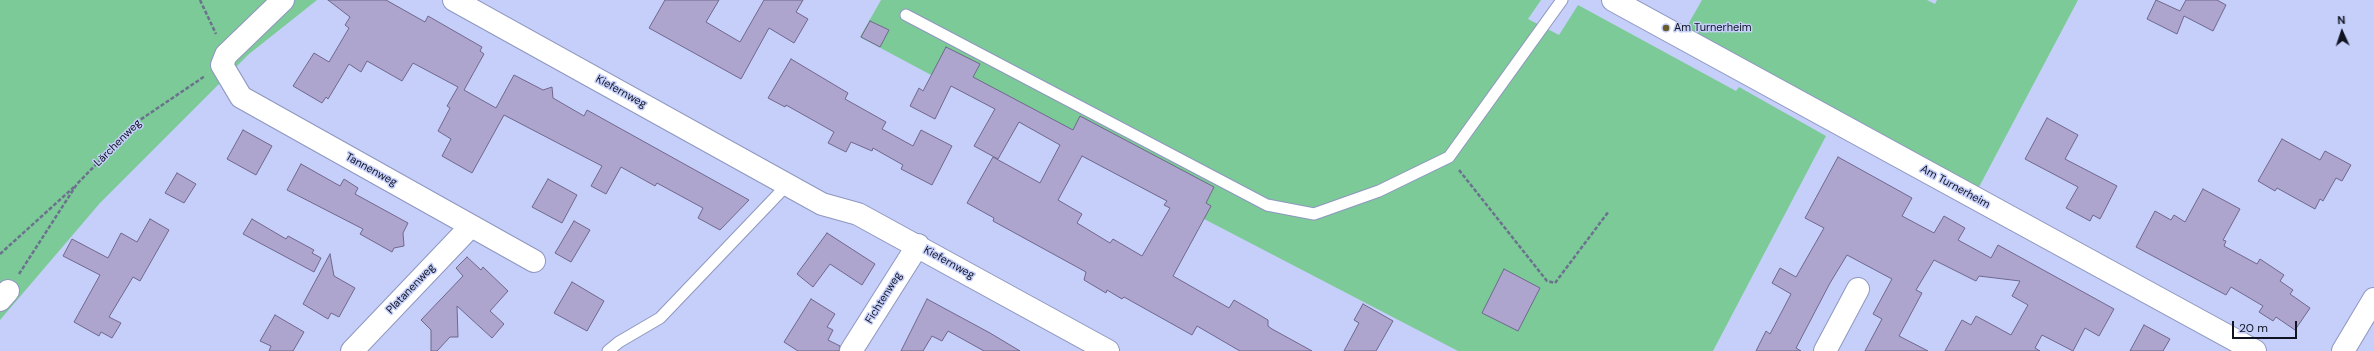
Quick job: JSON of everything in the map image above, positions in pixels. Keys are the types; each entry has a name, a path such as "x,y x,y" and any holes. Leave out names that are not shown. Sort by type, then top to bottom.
{"street":[{"path":"224,60 283,0"},
{"name":"Kiefernweg","path":"454,0 822,204 858,214 918,245 1108,351"},
{"name":"Am Turnerheim","path":"1614,0 2255,351"},
{"name":"Tannenweg","path":"224,60 241,97 534,261"},
{"name":"Platanenweg","path":"352,351 471,226"},
{"name":"Fichtenweg","path":"851,351 918,245"},
{"path":"1825,351 1858,289"},
{"path":"2343,351 2374,299"}],"lane":[{"path":"906,15 1266,205 1314,214 1379,192 1449,157 1562,0"},
{"path":"608,351 619,342 660,318 787,185"}],"path":[{"path":"200,0 224,60"},
{"name":"Lärchenweg","path":"4,295 77,184 137,122 224,60"},
{"path":"1449,157 1547,281 1555,284 1609,211"},
{"path":"0,254 77,184"}],"green space":[{"path":"0,0 317,0 249,54 100,203 0,320"},
{"path":"881,0 1541,0 1528,19 1559,35 1578,5 1736,91 1739,87 1826,136 1713,351 1458,351 1183,208 1180,214 1164,205 1167,201 860,37"},
{"path":"1702,0 1927,0 1935,4 1937,0 2078,0 1979,187 1686,28"}],"building":[{"path":"328,0 386,0 425,22 428,16 482,47 480,51 484,54 464,90 496,108 514,75 543,90 552,87 553,98 584,116 587,110 749,200 720,230 698,218 703,208 657,183 655,186 621,167 606,194 591,186 602,166 504,115 472,173 442,156 451,139 438,131 450,108 447,106 458,87 413,63 402,81 367,61 361,72 349,64 328,99 326,97 322,103 293,86 314,53 329,62 349,28 345,25 350,17"},
{"path":"665,0 719,0 706,22 740,42 764,0 803,0 796,12 808,19 794,43 769,28 741,79 649,28"},
{"path":"2156,0 2180,11 2186,0 2217,0 2226,5 2213,31 2184,16 2177,34 2147,19"},
{"path":"870,21 889,30 880,47 861,37"},
{"path":"946,47 980,64 973,77 1073,130 1080,116 1214,187 1206,203 1211,206 1173,276 1229,308 1234,300 1268,320 1268,326 1272,329 1312,351 1240,351 1197,326 1192,335 1124,297 1122,299 1107,290 1106,293 1084,280 1086,272 993,221 994,218 967,203 993,157 1040,183 1060,145 1019,122 998,159 974,146 995,109 951,86 935,119 910,106 919,88 923,91","holes":["1082,156 1167,201 1164,205 1170,208 1142,256 1113,239 1110,243 1077,223 1082,214 1058,200"]},
{"path":"791,59 848,93 845,99 886,122 882,129 913,146 921,130 952,146 932,185 901,169 903,165 873,148 872,151 851,142 846,152 828,143 834,132 786,105 785,107 768,98"},
{"path":"2047,118 2078,135 2065,159 2117,186 2100,219 2093,215 2090,221 2066,208 2078,187 2025,159"},
{"path":"243,130 272,146 256,175 227,159"},
{"path":"2282,139 2320,160 2325,151 2351,165 2342,181 2336,178 2323,201 2320,199 2315,209 2277,188 2275,191 2258,181"},
{"path":"1838,157 1912,198 1902,216 1934,233 1944,216 1965,228 1958,240 1991,258 1998,245 2114,309 2099,336 2085,328 2073,351 2042,335 2035,348 2040,351 1945,351 1962,320 1971,325 1976,316 2011,335 2028,305 2012,296 2020,281 1979,276 1976,281 1934,260 1916,290 1922,293 1899,336 1928,351 1865,351 1882,319 1873,314 1892,279 1847,255 1830,283 1796,348 1801,351 1756,351 1766,331 1770,334 1791,294 1772,283 1780,268 1796,277 1824,228 1805,218"},
{"path":"301,164 340,186 344,179 358,188 355,194 408,223 403,233 404,246 394,248 392,252 360,234 363,229 287,190"},
{"path":"177,173 196,184 184,203 165,193"},
{"path":"548,179 577,195 562,223 532,207"},
{"path":"2203,189 2240,209 2223,240 2226,241 2224,246 2257,264 2260,259 2284,275 2280,281 2293,290 2290,294 2310,308 2295,330 2276,317 2273,321 2259,312 2263,306 2231,287 2226,295 2136,247 2155,211 2171,220 2174,215 2185,222"},
{"path":"150,219 169,230 140,281 133,277 109,317 121,323 112,338 101,332 99,336 74,322 100,275 63,256 72,239 108,258 121,233 137,242"},
{"path":"252,219 286,239 288,236 314,250 312,253 321,258 314,272 243,234"},
{"path":"574,221 590,230 571,262 555,253"},
{"path":"827,233 875,264 862,285 830,264 813,287 797,274"},
{"path":"330,254 334,276 355,288 339,317 331,313 328,319 303,304"},
{"path":"467,257 481,270 483,267 508,291 490,311 504,324 492,338 457,306 458,337 450,337 437,351 431,351 431,330 421,320 463,276 456,268"},
{"path":"1504,269 1540,288 1518,331 1482,313"},
{"path":"572,282 604,301 587,331 554,313"},
{"path":"811,299 835,314 827,327 833,330 828,340 840,346 839,351 798,351 784,342"},
{"path":"927,299 1020,351 984,351 948,331 942,341 932,336 923,351 901,351"},
{"path":"1363,304 1393,321 1376,351 1344,351 1359,323 1354,320"},
{"path":"275,315 304,332 293,351 269,351 271,346 260,341"},
{"path":"2144,325 2170,339 2163,351 2130,351"}],"place":[{"name":"Am Turnerheim","path":"1666,28"}]}
